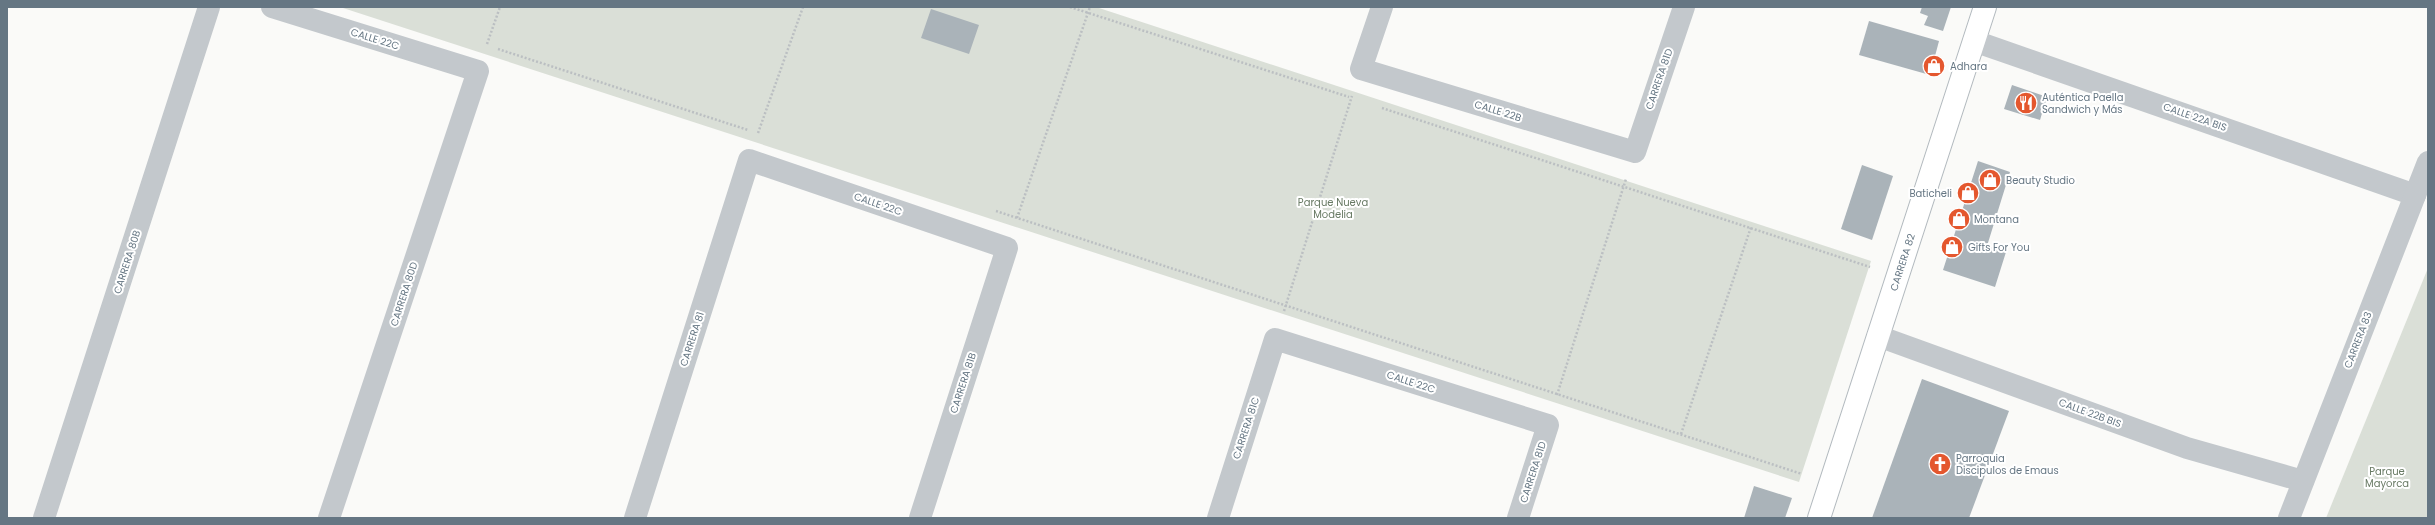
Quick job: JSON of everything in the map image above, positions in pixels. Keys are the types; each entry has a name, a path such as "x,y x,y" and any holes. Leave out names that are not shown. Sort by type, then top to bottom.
{"street":[{"name":"CARRERA 80B","path":"44,518 209,7"},
{"name":"CALLE 22C","path":"272,7 478,71"},
{"path":"1361,69 1382,7"},
{"name":"CARRERA 81D","path":"1635,152 1684,7"},
{"name":"CARRERA 82","path":"1820,518 1985,7"},
{"name":"CALLE 22A BIS","path":"1974,41 2415,195"},
{"name":"CALLE 22B","path":"1361,69 1635,152"},
{"name":"CARRERA 80D","path":"329,518 478,71"},
{"name":"CALLE 22C","path":"748,160 1007,248"},
{"name":"CARRERA 81","path":"635,518 748,160"},
{"name":"CARRERA 83","path":"2289,518 2428,162"},
{"name":"CARRERA 81B","path":"920,518 1007,248"},
{"name":"CALLE 22B BIS","path":"1878,336 2187,448 2303,481"},
{"name":"CALLE 22C","path":"1275,339 1548,425"},
{"name":"CARRERA 81C","path":"1218,518 1275,339"},
{"name":"CARRERA 81D","path":"1518,518 1548,425"}],"path":[{"path":"478,71 500,7"},
{"path":"748,160 803,7"},
{"path":"1070,7 1359,101"},
{"path":"1007,248 1090,7"},
{"path":"480,43 487,46"},
{"path":"495,48 766,136"},
{"path":"1275,339 1361,69"},
{"path":"1374,106 1870,267"},
{"path":"1548,425 1635,152"},
{"path":"995,211 1802,474"},
{"path":"1681,434 1751,228"}],"green space":[{"name":"Parque Nueva Modelia","path":"340,7 1096,7 1871,261 1799,482"},
{"name":"Parque Mayorca","path":"2428,268 2428,518 2326,518"}],"building":[{"path":"1922,7 1951,7 1943,31 1924,25 1928,16 1920,13"},
{"path":"931,9 979,25 969,54 921,38"},
{"path":"1869,21 1939,41 1930,75 1859,55"},
{"name":"Auténtica Paella Sandwich y Más","path":"2012,85 2047,97 2040,120 2004,109"},
{"path":"1978,161 2010,172 1987,246 2006,252 1995,287 1943,270"},
{"path":"1862,165 1893,176 1872,240 1841,229"},
{"name":"Parroquia Discipulos de Emaus","path":"1922,379 2009,411 1969,518 1872,518"},
{"path":"1754,486 1792,498 1785,518 1744,518"}],"place":[{"name":"Adhara","path":"1934,66"},
{"name":"Auténtica Paella Sandwich y Más","path":"2026,103"},
{"name":"Beauty Studio","path":"1990,180"},
{"name":"Baticheli","path":"1968,193"},
{"name":"Montana","path":"1959,219"},
{"name":"Gifts For You","path":"1952,247"},
{"name":"Parroquia Discipulos de Emaus","path":"1940,464"}]}
